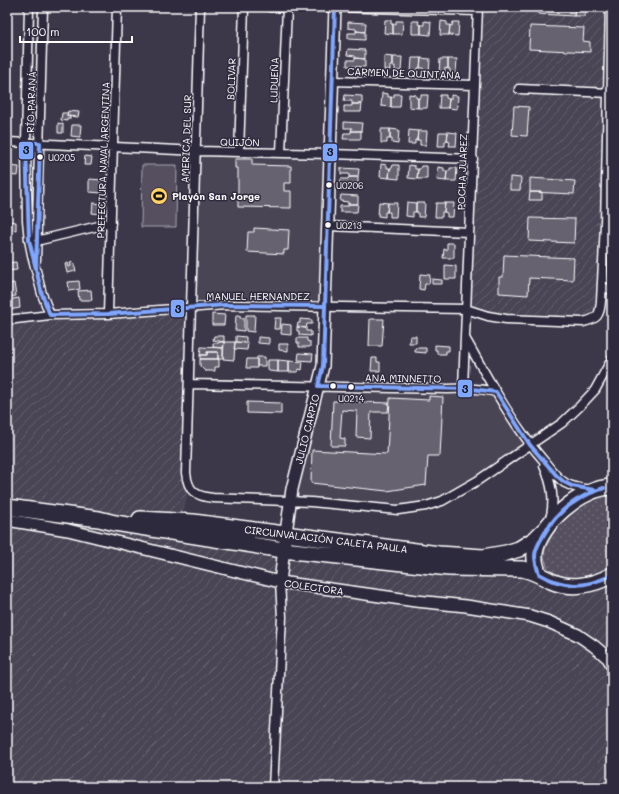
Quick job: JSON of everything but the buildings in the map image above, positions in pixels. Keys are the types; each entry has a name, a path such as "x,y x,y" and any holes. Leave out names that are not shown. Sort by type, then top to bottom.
{"highway":[{"path":"539,574 536,565 536,547 547,528 568,505 581,497 606,487"},
{"name":"CIRCUNVALACIÓN CALETA PAULA","path":"7,507 99,519 115,523 224,540 352,542 439,554 489,557 519,549 535,539 547,528"},
{"name":"CIRCUNVALACIÓN CALETA PAULA","path":"99,519 117,517 182,521 368,558 450,568 531,570 552,582 562,585 570,586 592,584"},
{"path":"592,584 612,575"},
{"path":"592,584 612,587"}],"street":[{"name":"RÍO PARANÁ","path":"29,7 26,143 27,220 33,242 36,269 42,294 50,315"},
{"name":"RÍO PARANÁ","path":"33,242 40,143 43,7"},
{"name":"PREFECTURA NAVAL ARGENTINA","path":"108,314 117,7"},
{"name":"AMERICA DEL SUR","path":"200,7 190,384 186,473 189,487 204,497 290,502"},
{"name":"BOLIVAR","path":"239,152 244,7"},
{"path":"270,7 478,9"},
{"name":"LUDUEÑA","path":"281,153 287,7"},
{"name":"JULIO CARPIO","path":"280,582 292,489 323,366 335,7"},
{"path":"610,7 609,93 602,288 612,290"},
{"name":"POCHA JUAREZ","path":"463,388 478,9"},
{"name":"CARMEN DE QUINTANA","path":"332,80 475,85"},
{"path":"519,89 609,93"},
{"name":"QUIJÓN","path":"7,142 196,151 473,159"},
{"path":"33,242 111,223"},
{"path":"328,226 470,232"},
{"name":"MANUEL HERNANDEZ","path":"7,320 50,315 108,314 192,306 225,305 466,309 488,316 506,319 583,322 597,317 600,312 602,288"},
{"path":"465,337 496,392 530,445 541,458 564,482 578,488 606,487"},
{"path":"290,502 398,510 426,506 442,501 454,495 562,423 594,390 612,359"},
{"name":"ANA MINNETTO","path":"190,384 448,389 463,388 483,389 496,392"},
{"path":"541,458 551,482 552,490 553,506 547,528"},
{"name":"COLECTORA","path":"7,520 75,532 280,582 416,601 466,606 530,616 549,622 578,635 608,658 612,665"},
{"path":"273,787 282,617 280,582"}],"shaded area":[{"path":"478,7 610,7 601,301 591,320 506,319 466,309"},
{"path":"196,151 331,154 325,306 192,307"},
{"name":"Playón San Jorge","path":"142,165 177,165 176,227 141,227"},
{"path":"192,307 189,487 182,521 182,534 539,574 612,587 612,787 7,787 7,320"},
{"path":"318,386 496,392 530,445 454,495 410,509 290,502"},
{"path":"606,496 612,496 612,567 597,575 580,578 563,577 548,569 544,557 545,550 560,524 566,517 589,501"}],"transit line":[{"name":"3","path":"335,7 323,366 318,386 472,389 496,392 530,445 557,476 572,486 594,490"},
{"name":"3","path":"36,269 40,143 26,143 29,240 42,294 50,315 108,314 225,305 325,306"},
{"name":"3","path":"604,488 594,491 577,500 561,512 548,527 540,541 535,553 535,558 539,574 548,579 566,584 584,584 612,575"}],"place":[{"name":"U0205","path":"40,157"},
{"name":"U0206","path":"329,185"},
{"name":"Playón San Jorge","path":"159,196"},
{"name":"U0213","path":"328,225"},
{"name":"U0214","path":"351,387"}]}
